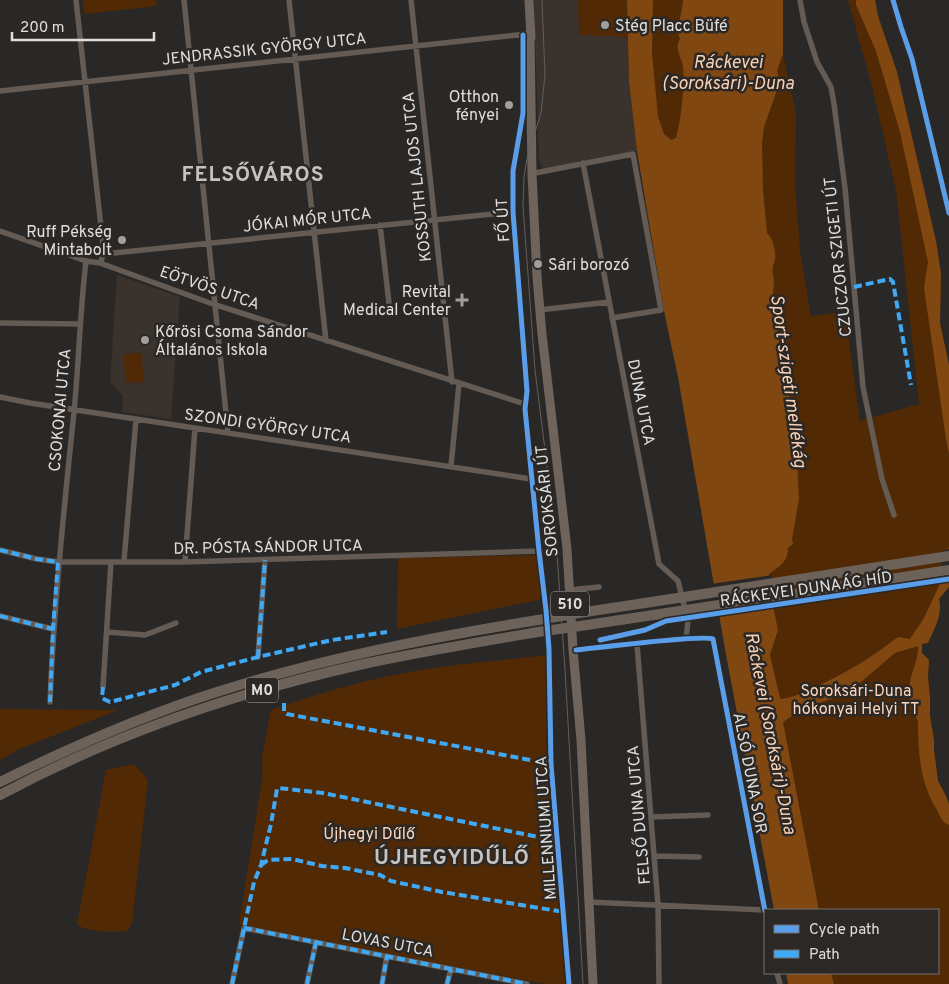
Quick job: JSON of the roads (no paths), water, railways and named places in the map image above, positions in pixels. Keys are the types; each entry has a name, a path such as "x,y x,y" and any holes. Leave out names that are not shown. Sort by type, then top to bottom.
{"highway":[{"name":"RÁCKEVEI DUNAÁG HÍD","path":"0,782 121,727 200,698 250,682 356,654 579,613 949,556"},
{"name":"RÁCKEVEI DUNAÁG HÍD","path":"0,796 63,765 204,708 360,665 538,632 949,570"}],"main road":[{"name":"FŐ ÚT","path":"529,0 526,34 535,226"},
{"name":"FŐ ÚT","path":"526,34 535,119 535,226"},
{"name":"SOROKSÁRI ÚT","path":"535,226 539,310 564,509 581,740 593,984"}],"street":[{"path":"76,0 104,254 100,264"},
{"path":"184,0 228,433"},
{"path":"290,0 326,341"},
{"name":"KOSSUTH LAJOS UTCA","path":"411,0 452,382"},
{"name":"CZUCZOR SZIGETI ÚT","path":"800,0 804,22 817,62 831,87 844,188 863,387 882,479 894,515"},
{"path":"893,0 912,59 949,213"},
{"name":"JENDRASSIK GYÖRGY UTCA","path":"0,91 526,34"},
{"name":"FŐ ÚT","path":"526,34 523,113 513,171 513,212 527,391 525,404 531,479"},
{"path":"535,173 633,154 661,310 612,318"},
{"name":"DUNA UTCA","path":"583,164 659,564 678,581 688,621 686,638"},
{"name":"JÓKAI MÓR UTCA","path":"104,254 513,212"},
{"path":"380,225 389,303"},
{"name":"EÖTVÖS UTCA","path":"0,231 216,305 525,404"},
{"name":"CSOKONAI UTCA","path":"50,702 58,562 74,410 86,261"},
{"path":"539,310 609,302"},
{"path":"0,323 80,324"},
{"path":"451,466 459,384"},
{"name":"SZONDI GYÖRGY UTCA","path":"0,397 74,410 531,479"},
{"path":"124,562 136,419"},
{"path":"185,562 194,428"},
{"name":"MILLENNIUMI UTCA","path":"531,479 549,649 551,764 569,984"},
{"name":"DR. PÓSTA SÁNDOR UTCA","path":"0,550 58,562 185,562 539,551"},
{"path":"258,656 266,560"},
{"path":"103,687 111,562"},
{"path":"569,590 600,588"},
{"path":"0,616 53,629"},
{"path":"107,632 145,635 176,623"},
{"name":"ALSÓ DUNA SOR","path":"686,638 710,637 713,639 765,909"},
{"path":"573,650 686,638"},
{"name":"FELSŐ DUNA UTCA","path":"637,644 655,856 659,984"},
{"path":"652,817 708,815"},
{"path":"655,856 699,857"},
{"path":"588,902 764,910"},
{"name":"LOVAS UTCA","path":"232,984 244,928 513,983 527,984"},
{"path":"306,984 316,942"},
{"path":"382,984 387,956"},
{"path":"447,984 451,969"}],"water":[{"name":"Ráckevei (Soroksári)-Duna","path":"627,0 653,0 652,52 658,117 664,134 671,140 676,138 682,102 683,66 678,52 680,39 678,30 683,0 783,0 783,54 777,70 779,79 777,90 764,127 762,143 763,190 767,233 772,241 775,252 773,290 782,361 790,398 796,443 799,499 792,539 793,544 788,548 787,557 783,563 769,574 771,596 778,630 770,655 780,698 799,694 837,677 898,637 910,639 924,618 939,586 949,546 949,587 939,599 940,610 937,622 928,643 922,644 922,653 929,660 930,716 934,750 938,781 949,804 949,825 940,817 931,800 921,768 918,722 911,706 909,688 918,646 895,653 849,692 801,710 783,722 819,909 774,909 725,649 678,377 664,311 637,151 629,81"},
{"path":"856,0 875,0 878,16 897,72 936,241 941,273 940,323 949,365 949,454 924,288 928,262 900,132 876,51 856,5"},
{"path":"786,974 831,974 834,984 788,984"}],"tram line":[{"path":"542,0 545,75 541,113 527,158 523,206 535,370 556,538 583,984"}],"place":[{"name":"Stég Placc Büfé","path":"605,25"},
{"name":"Otthon fényei","path":"509,105"},
{"name":"Ruff Pékség Mintabolt","path":"122,240"},
{"name":"Sári borozó","path":"538,264"},
{"name":"Revital Medical Center","path":"462,300"},
{"name":"Kőrösi Csoma Sándor Általános Iskola","path":"145,340"}],"district":[{"name":"FELSŐVÁROS","path":"253,174"},
{"name":"ÚJHEGYIDŰLŐ","path":"452,857"}],"water label":[{"name":"Sport-szigeti mellékág","path":"789,381"}],"park label":[{"name":"Soroksári-Duna hókonyai Helyi TT","path":"856,699"},
{"name":"Újhegyi Dűlő","path":"369,833"}]}
